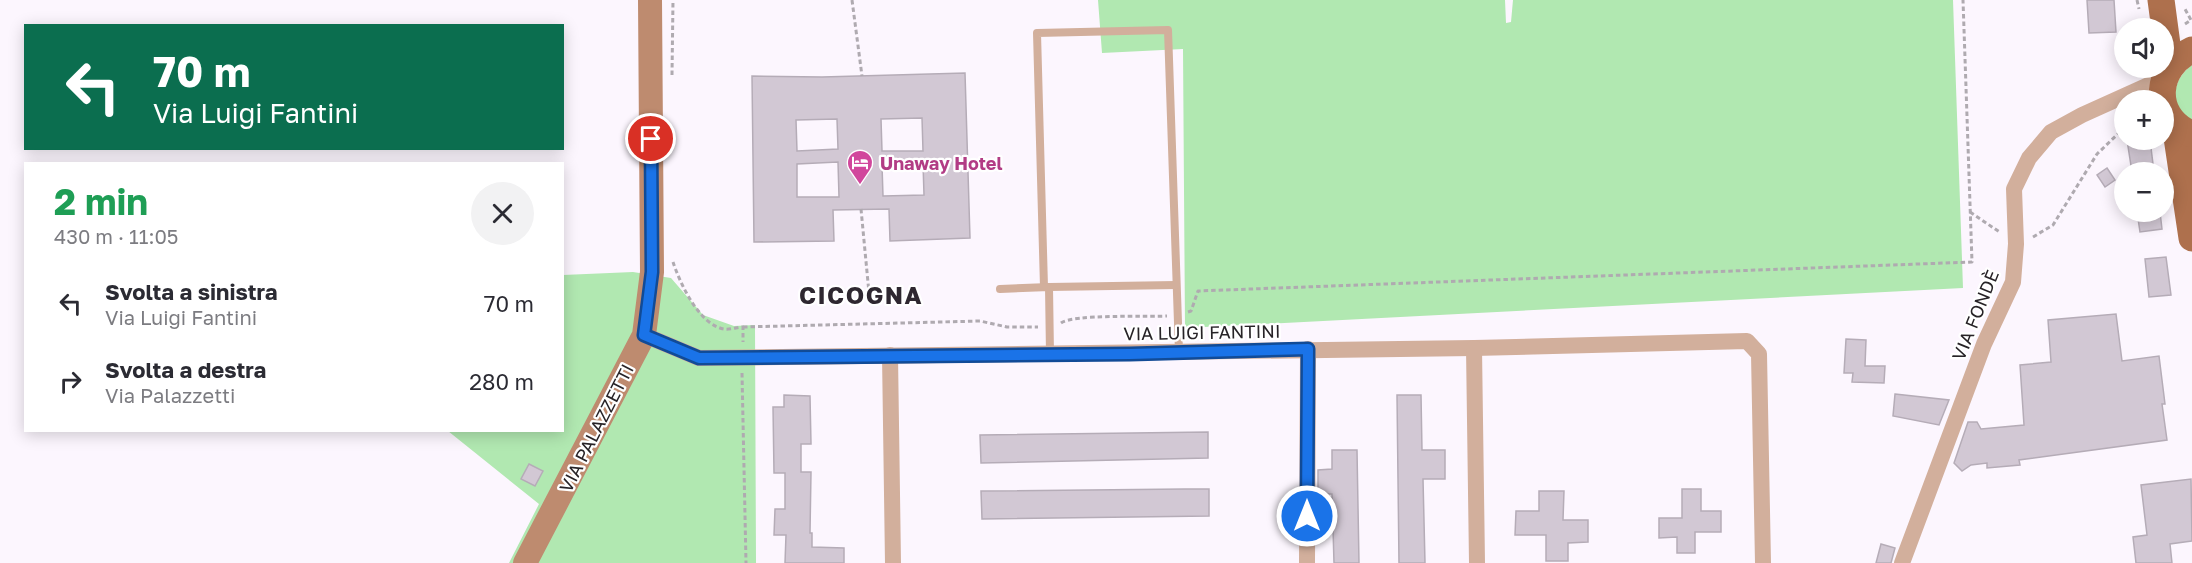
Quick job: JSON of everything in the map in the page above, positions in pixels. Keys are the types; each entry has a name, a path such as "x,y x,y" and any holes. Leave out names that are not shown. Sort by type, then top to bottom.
{"main road":[{"name":"VIA PALAZZETTI","path":"525,563 644,335 652,272 650,0"},
{"path":"2162,0 2192,35"},
{"path":"2162,0 2164,18"},
{"path":"2174,65 2183,54 2192,50"},
{"path":"2165,78 2162,98 2175,122 2190,196 2192,238"}],"street":[{"name":"VIA FONDÈ","path":"1902,563 1984,344 2013,282 2016,236 2014,189 2029,158 2051,132 2158,78"},
{"name":"VIA FONDÈ","path":"2096,108 2114,107"},
{"name":"VIA LUIGI FANTINI","path":"644,335 699,358 1474,348 1747,341 1759,354 1763,563"},
{"path":"1474,348 1477,563"},
{"path":"1307,563 1308,349"},
{"path":"890,355 893,563"}],"lane":[{"path":"1050,354 1037,33 1156,30 1168,30 1179,352"},
{"path":"1000,289 1176,285"}],"path":[{"path":"672,82 673,0"},
{"path":"852,0 862,76"},
{"path":"673,251 673,263 686,295 707,319 723,329 980,321 1007,327 1058,326 1067,319 1177,315 1191,311 1197,291 1972,262 1963,0"},
{"path":"1970,212 1995,230 2027,241 2053,225 2097,153 2114,137"},
{"path":"861,209 869,293"},
{"path":"743,327 746,563"}],"green space":[{"path":"1098,0 1505,0 1506,23 1511,22 1513,0 1953,0 1963,288 1185,328 1183,49 1102,53"},
{"path":"2192,65 2192,121 2179,109 2175,93 2180,78"},
{"path":"633,272 671,278 703,315 734,326 755,325 756,563 509,563 539,504 449,432 564,432 564,275"}],"building":[{"path":"2087,0 2114,0 2114,32 2089,33"},
{"path":"965,73 970,238 890,241 889,209 833,210 834,241 754,242 752,76 822,77","holes":["922,118 923,151 882,151 881,119","837,119 838,149 797,151 796,120","838,162 839,197 797,197 797,164","923,163 924,195 883,196 882,165"]},
{"path":"2129,150 2151,150 2153,162 2130,162"},
{"path":"2107,168 2114,181 2105,187 2097,175"},
{"path":"2138,222 2161,222 2162,229 2140,232"},
{"path":"2166,257 2171,295 2149,297 2145,259"},
{"path":"2116,314 2122,361 2159,356 2167,440 2019,460 2020,465 1987,468 1987,463 1971,465 1962,471 1954,463 1968,422 1977,422 1981,429 2024,425 2020,365 2051,362 2048,320"},
{"path":"1846,339 1866,340 1865,366 1885,366 1884,383 1852,382 1853,373 1844,373"},
{"path":"1895,394 1949,400 1939,425 1893,416"},
{"path":"784,395 810,396 811,444 801,444 801,472 811,472 810,533 812,533 812,547 844,548 844,563 785,563 786,535 774,535 775,509 785,509 785,473 774,473 773,407 784,407"},
{"path":"1397,395 1421,395 1422,450 1445,450 1445,479 1423,479 1425,563 1399,563"},
{"path":"1208,432 1208,458 981,463 980,435"},
{"path":"1332,450 1357,450 1359,563 1334,563 1332,494 1318,494 1318,470 1332,469"},
{"path":"529,464 543,471 535,486 521,479"},
{"path":"2191,479 2192,541 2170,544 2172,563 2136,563 2133,537 2147,535 2141,485"},
{"path":"1209,489 1209,516 982,519 981,491"},
{"path":"1682,489 1701,489 1701,511 1721,511 1721,532 1695,532 1695,553 1677,553 1677,537 1659,538 1659,518 1682,518"},
{"path":"1539,491 1564,491 1563,520 1588,520 1588,542 1568,543 1568,561 1546,561 1546,535 1515,535 1516,511 1539,511"},
{"path":"1881,544 1895,548 1891,563 1876,563"}],"place":[{"name":"Unaway Hotel","path":"860,186"}],"district":[{"name":"CICOGNA","path":"861,294"}],"route":[{"path":"651,139 652,272 644,335 699,358 1130,354 1308,349 1307,516"}]}
